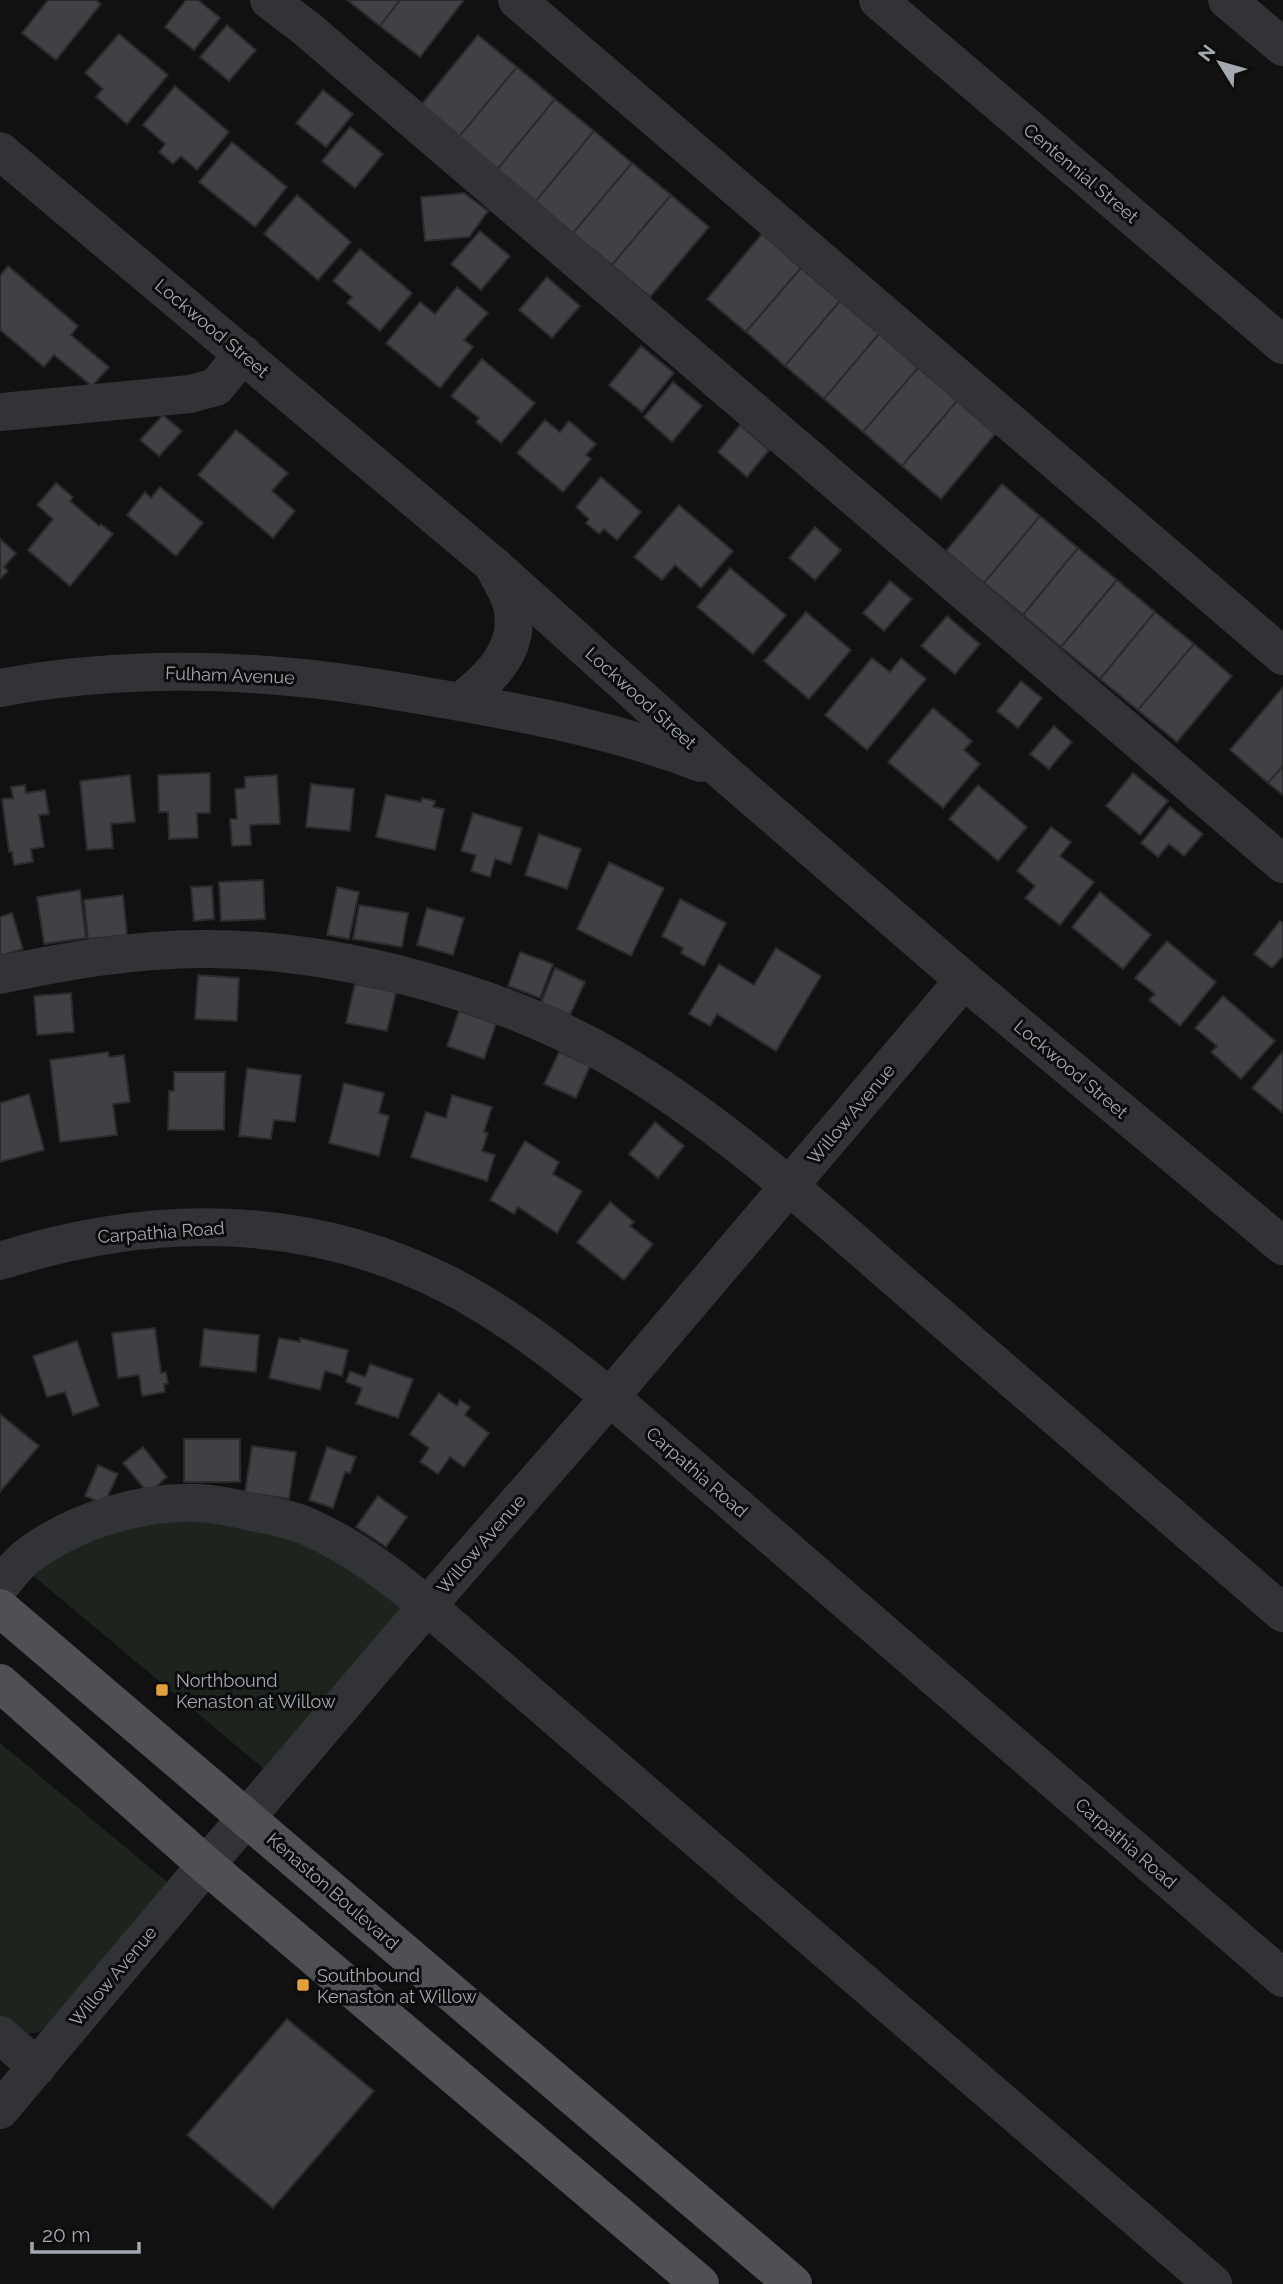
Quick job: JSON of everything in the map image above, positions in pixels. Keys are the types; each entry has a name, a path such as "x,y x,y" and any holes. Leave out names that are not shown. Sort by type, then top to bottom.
{"main road":[{"name":"Kenaston Boulevard","path":"0,1608 793,2284"},
{"path":"0,1683 206,1864 700,2284"}],"street":[{"path":"269,0 307,29 1283,864"},
{"path":"517,0 1283,656"},
{"name":"Centennial Street","path":"878,0 1283,345"},
{"path":"1227,0 1283,47"},
{"name":"Lockwood Street","path":"0,150 493,565 721,770 964,980 1283,1246"},
{"path":"0,412 190,394 216,387 243,354"},
{"path":"460,702 486,681 511,641 513,609 493,565"},
{"name":"Fulham Avenue","path":"0,688 87,677 181,672 312,679 572,723 617,734 721,770"},
{"path":"0,975 83,959 202,949 319,959 427,983 475,998 535,1021 613,1058 670,1094 789,1186 1283,1613"},
{"name":"Willow Avenue","path":"0,2110 206,1864 610,1397 964,980"},
{"name":"Carpathia Road","path":"0,1261 73,1240 162,1229 226,1226 303,1236 378,1256 448,1284 524,1331 610,1397 1283,1978"},
{"path":"0,1586 27,1556 52,1539 90,1522 130,1510 165,1505 200,1503 287,1519 312,1528 364,1557 427,1606 1213,2284"},
{"path":"0,2035 37,2067"}],"shaded area":[{"path":"145,1515 275,1524 393,1593 401,1610 270,1774 30,1573 35,1565"},
{"path":"0,1743 167,1882 48,2025 38,2032 28,2034 0,2019"}],"building":[{"path":"48,0 96,0 101,4 56,60 22,33"},
{"path":"186,0 198,0 220,18 194,50 165,27"},
{"path":"347,0 400,0 380,26"},
{"path":"400,0 464,0 420,57 380,26"},
{"path":"227,25 256,50 229,81 200,57"},
{"path":"119,34 168,75 127,124 96,97 103,89 85,73"},
{"path":"478,35 517,67 459,137 420,106"},
{"path":"517,67 555,99 497,170 459,137"},
{"path":"175,86 229,132 197,170 181,156 173,164 159,152 165,144 143,125"},
{"path":"323,90 353,114 326,147 296,123"},
{"path":"555,99 594,131 535,202 497,170"},
{"path":"350,127 383,154 355,188 322,161"},
{"path":"594,131 632,163 573,233 535,202"},
{"path":"232,142 287,187 255,227 199,182"},
{"path":"632,163 671,195 612,265 573,233"},
{"path":"464,193 488,211 469,237 425,241 421,197"},
{"path":"297,195 351,242 318,280 264,234"},
{"path":"671,195 709,227 650,297 612,265"},
{"path":"480,231 510,256 481,290 451,264"},
{"path":"762,234 801,268 746,332 707,299"},
{"path":"360,249 412,293 380,331 347,303 352,297 333,281"},
{"path":"8,266 78,326 71,335 109,367 92,386 54,355 44,367 0,330 0,276"},
{"path":"801,268 840,301 785,366 746,332"},
{"path":"547,277 580,306 552,338 519,310"},
{"path":"457,287 488,313 464,340 473,347 440,388 386,343 420,302 435,314"},
{"path":"840,301 879,334 824,399 785,366"},
{"path":"879,334 918,368 863,432 824,399"},
{"path":"641,346 674,373 642,412 609,385"},
{"path":"482,359 535,403 501,443 476,422 479,418 451,396"},
{"path":"918,368 957,401 902,466 863,432"},
{"path":"673,382 702,406 672,442 644,417"},
{"path":"957,401 995,434 941,499 902,466"},
{"path":"163,415 182,431 159,456 140,440"},
{"path":"545,420 560,432 569,421 596,444 586,455 591,459 563,492 517,453"},
{"path":"740,425 769,450 747,477 718,452"},
{"path":"236,430 288,473 272,491 295,511 273,538 198,475"},
{"path":"601,477 641,512 617,540 604,529 599,534 586,523 589,519 576,507"},
{"path":"56,483 73,497 70,501 99,526 101,524 113,534 70,586 28,550 53,519 37,505"},
{"path":"1002,484 1040,516 984,583 946,551"},
{"path":"160,487 203,523 176,556 127,515 145,492 151,498"},
{"path":"679,505 733,551 701,588 675,565 662,580 634,557"},
{"path":"1040,516 1078,548 1023,615 984,583"},
{"path":"815,527 841,550 815,580 789,558"},
{"path":"0,539 16,553 4,567 8,571 0,579"},
{"path":"1078,548 1117,580 1061,647 1023,615"},
{"path":"730,568 786,615 753,654 697,607"},
{"path":"1117,580 1155,612 1100,679 1061,647"},
{"path":"890,581 912,599 884,631 863,613"},
{"path":"806,612 851,650 809,699 764,661"},
{"path":"1155,612 1194,644 1138,710 1100,679"},
{"path":"947,616 980,644 955,674 921,646"},
{"path":"1194,644 1232,676 1177,742 1138,710"},
{"path":"872,658 890,672 901,658 926,679 867,750 825,715"},
{"path":"1021,681 1042,698 1018,728 997,711"},
{"path":"1283,687 1283,766 1268,783 1230,750"},
{"path":"933,708 972,741 964,750 980,764 943,808 888,762"},
{"path":"1054,726 1072,742 1049,769 1030,754"},
{"path":"1283,766 1283,795 1268,783"},
{"path":"210,773 210,813 197,813 198,838 169,839 168,812 159,812 158,775"},
{"path":"1133,773 1168,801 1140,835 1106,806"},
{"path":"130,775 135,822 111,824 113,848 87,850 80,781"},
{"path":"277,775 280,824 250,825 251,845 232,846 230,819 237,819 235,789 245,788 245,777"},
{"path":"311,784 354,789 350,831 306,827"},
{"path":"25,785 26,793 45,790 49,814 39,815 44,847 31,849 33,862 14,865 12,852 9,852 2,799 13,798 11,787"},
{"path":"978,785 1027,827 998,861 949,819"},
{"path":"386,795 421,802 422,798 435,801 433,807 444,809 435,850 376,837"},
{"path":"1170,807 1203,834 1184,856 1169,844 1158,857 1141,843"},
{"path":"473,813 522,828 511,864 495,859 490,877 471,871 476,855 461,851"},
{"path":"1051,827 1071,842 1060,856 1094,882 1060,925 1025,898 1035,886 1017,871"},
{"path":"539,834 581,849 567,889 525,875"},
{"path":"609,862 664,888 631,956 577,929"},
{"path":"263,880 265,919 221,921 219,882"},
{"path":"212,886 214,919 194,921 191,887"},
{"path":"337,887 359,892 349,939 327,935"},
{"path":"80,890 86,938 44,944 37,897"},
{"path":"1100,892 1151,935 1123,969 1072,927"},
{"path":"123,895 127,935 88,939 84,900"},
{"path":"680,899 726,923 704,966 681,953 683,948 662,936"},
{"path":"359,905 408,913 402,947 353,939"},
{"path":"427,908 464,918 453,955 417,945"},
{"path":"12,913 23,949 0,956 0,917"},
{"path":"1280,921 1283,923 1283,956 1272,968 1254,954"},
{"path":"1167,941 1216,982 1180,1026 1149,1000 1155,994 1135,978"},
{"path":"776,948 821,976 776,1051 717,1014 710,1026 689,1014 719,964 754,985"},
{"path":"520,952 553,964 540,998 508,986"},
{"path":"555,968 585,982 570,1015 541,1002"},
{"path":"198,975 239,978 237,1021 195,1019"},
{"path":"355,984 396,992 387,1031 346,1023"},
{"path":"71,993 74,1032 37,1035 34,996"},
{"path":"1223,996 1275,1041 1241,1079 1211,1052 1217,1046 1195,1028"},
{"path":"459,1011 496,1024 484,1059 447,1046"},
{"path":"1283,1051 1283,1113 1252,1088"},
{"path":"108,1052 109,1057 124,1055 130,1102 113,1104 117,1135 60,1142 50,1060"},
{"path":"559,1052 590,1066 576,1098 544,1084"},
{"path":"247,1068 301,1075 295,1122 274,1120 271,1139 239,1136"},
{"path":"174,1072 225,1072 224,1130 168,1130 169,1091 174,1091"},
{"path":"344,1083 384,1093 379,1113 389,1116 379,1156 329,1143"},
{"path":"29,1094 44,1150 0,1162 0,1103"},
{"path":"452,1095 492,1107 484,1132 488,1133 482,1151 495,1155 487,1181 411,1157 426,1112 446,1118"},
{"path":"655,1122 684,1146 658,1178 629,1154"},
{"path":"525,1141 559,1162 553,1174 582,1191 557,1233 518,1207 514,1214 490,1200"},
{"path":"610,1202 634,1222 630,1226 653,1244 624,1280 577,1242"},
{"path":"155,1328 161,1373 166,1372 168,1384 164,1384 165,1392 142,1396 139,1375 118,1378 112,1333"},
{"path":"204,1329 259,1335 256,1372 200,1366"},
{"path":"279,1338 300,1342 300,1338 348,1350 342,1376 325,1371 320,1390 269,1378"},
{"path":"77,1341 99,1406 73,1415 65,1392 47,1397 33,1356"},
{"path":"370,1364 413,1379 398,1418 356,1404 362,1388 346,1382 350,1371 365,1377"},
{"path":"439,1393 457,1406 460,1400 470,1407 465,1415 489,1433 464,1467 450,1457 438,1474 420,1462 429,1448 410,1434"},
{"path":"0,1414 39,1446 0,1492"},
{"path":"184,1439 240,1439 240,1482 184,1482"},
{"path":"252,1446 296,1452 289,1499 245,1492"},
{"path":"143,1447 167,1477 148,1493 123,1463"},
{"path":"327,1447 356,1457 350,1473 345,1472 333,1508 309,1500"},
{"path":"98,1465 118,1474 104,1504 85,1496"},
{"path":"378,1496 407,1517 386,1547 356,1527"},
{"path":"287,2019 374,2091 273,2208 187,2135"}],"place":[{"name":"Northbound Kenaston at Willow","path":"162,1690"},
{"name":"Southbound Kenaston at Willow","path":"303,1985"}]}
